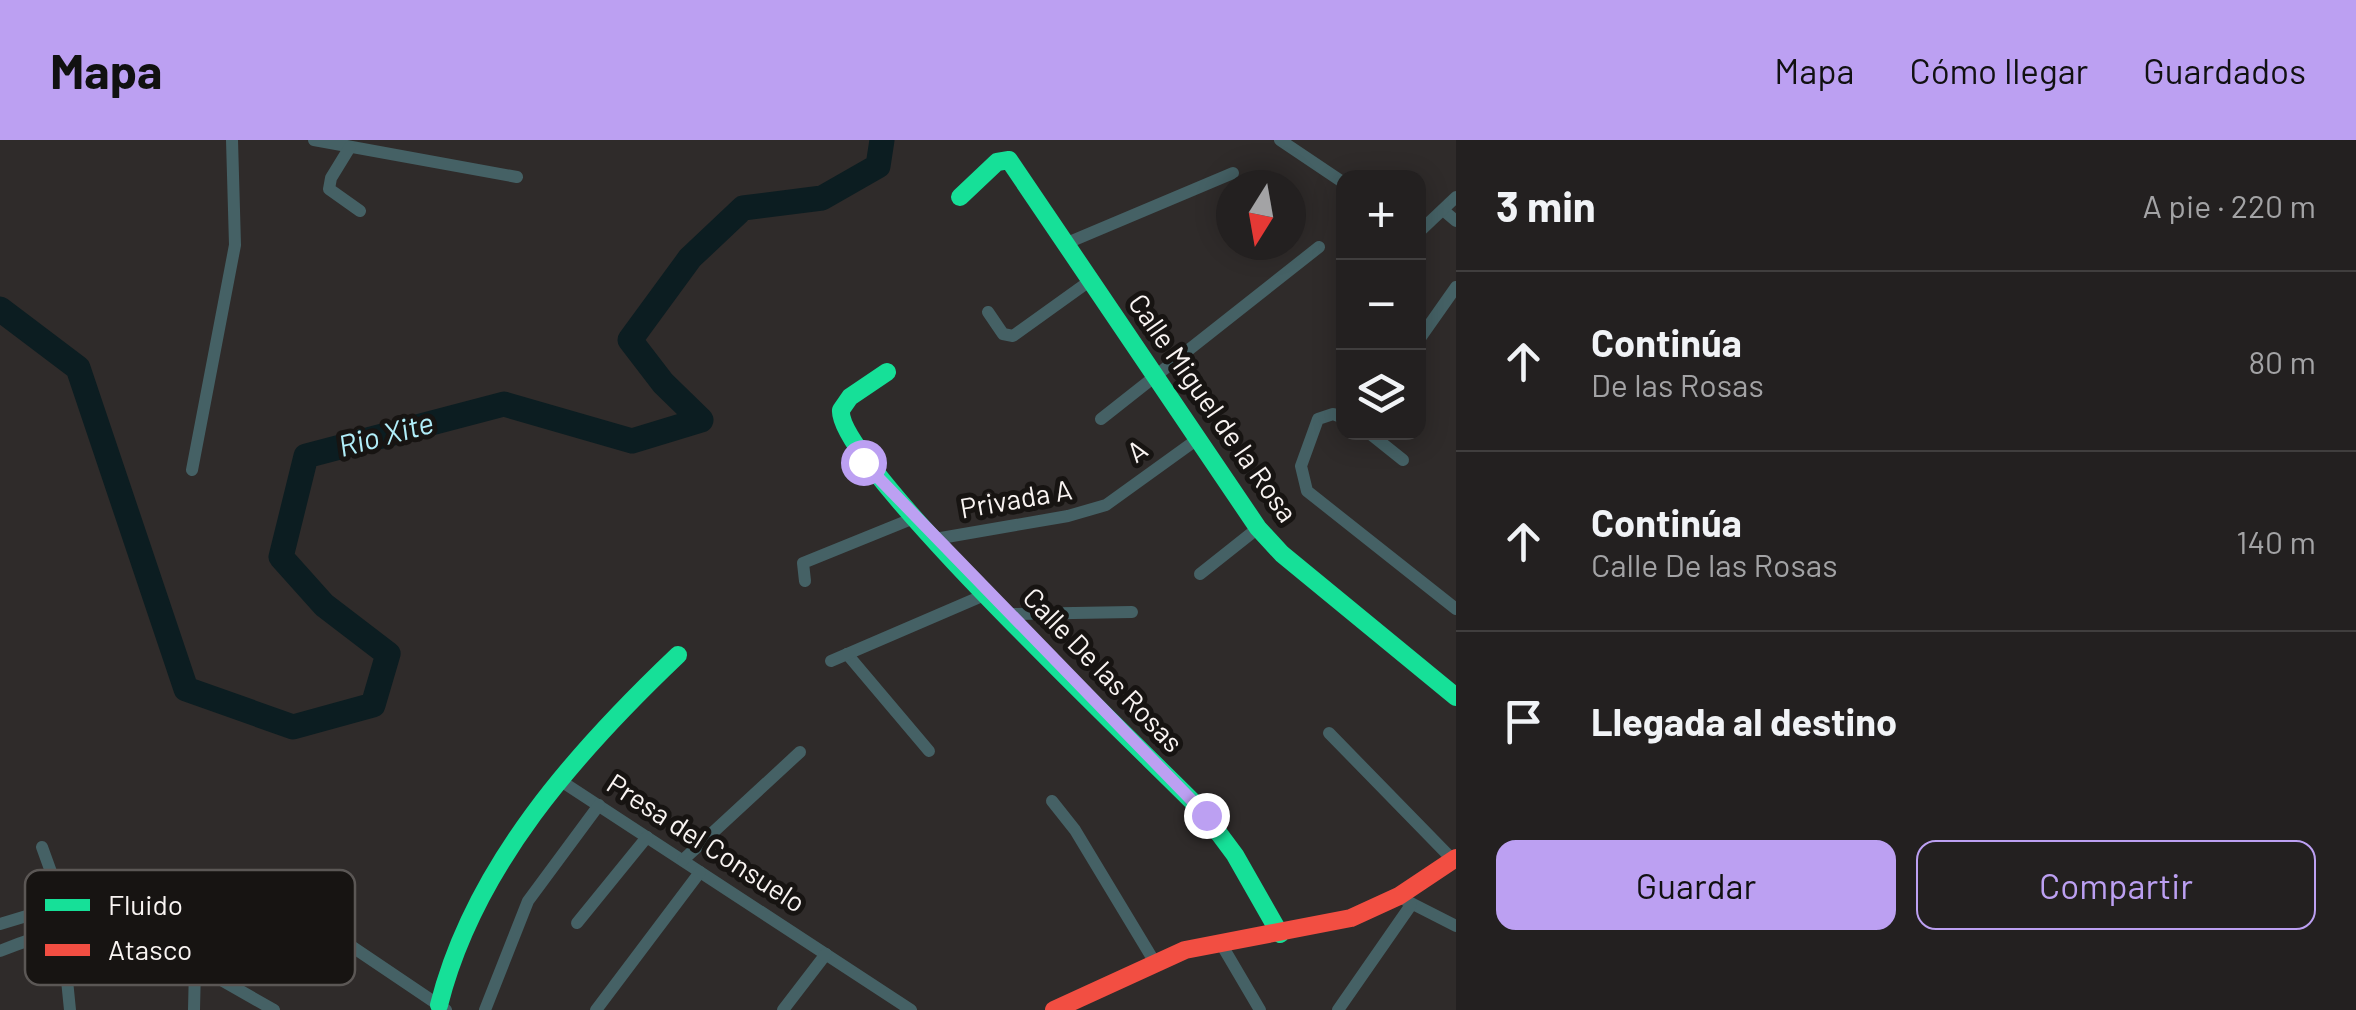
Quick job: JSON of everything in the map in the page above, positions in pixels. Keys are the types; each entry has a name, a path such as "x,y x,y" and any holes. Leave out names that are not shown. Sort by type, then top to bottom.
{"street":[{"path":"192,470 236,245 232,140"},
{"path":"314,140 517,177"},
{"path":"1280,140 1336,178"},
{"path":"350,148 331,178 329,189 360,211"},
{"name":"Calle Miguel de la Rosa","path":"960,197 1003,160 1014,166 1258,528 1282,554 1456,698"},
{"path":"1067,244 1216,180"},
{"path":"1426,227 1456,197"},
{"path":"1443,210 1456,222"},
{"path":"1101,419 1319,247"},
{"path":"988,312 1003,334 1013,336 1091,280"},
{"path":"1426,329 1456,286"},
{"name":"Calle De las Rosas","path":"887,372 843,404 840,418 851,446 914,518 1206,815 1280,934"},
{"path":"1336,416 1324,414 1318,419 1300,466 1301,480 1308,491 1456,609"},
{"name":"A","path":"1106,505 1198,438"},
{"path":"1378,440 1403,460"},
{"name":"Privada A","path":"935,539 1068,516 1106,505"},
{"path":"805,581 803,563 914,518"},
{"path":"1200,574 1258,528"},
{"path":"831,661 989,592"},
{"path":"1010,614 1132,612"},
{"path":"848,654 928,751"},
{"name":"Presa del Consuelo","path":"678,655 616,715 564,783 912,1010"},
{"path":"1329,733 1454,859 1405,901 1338,1010"},
{"path":"683,860 800,752"},
{"path":"355,949 443,1008 450,958 489,876 564,783"},
{"path":"1052,801 1075,830 1154,961"},
{"path":"485,1010 528,901 599,805"},
{"path":"577,923 647,837"},
{"path":"42,847 50,870"},
{"path":"596,1010 700,872"},
{"path":"1054,1010 1154,961 1220,942 1351,918 1405,901 1456,926"},
{"path":"0,924 25,916"},
{"path":"1220,942 1260,1010"},
{"path":"0,951 25,943"},
{"path":"783,1010 826,954"},
{"path":"68,985 70,1010"},
{"path":"194,1010 195,985"},
{"path":"228,985 274,1010"}],"waterway":[{"name":"Rio Xite","path":"0,309 78,368 186,689 293,727 373,705 388,654 324,605 281,557 306,456 504,404 632,441 701,420 663,383 630,340 690,258 743,208 822,198 878,166 882,140"}],"traffic: fast":[{"path":"960,197 997,162 1009,160 1258,528 1282,554 1456,697"},
{"path":"887,372 850,397 841,410 853,440 939,546 1203,812 1235,855 1280,934"},
{"path":"439,1005 455,954 477,905 533,814 603,731 678,655"}],"traffic: jam":[{"path":"1054,1010 1185,950 1351,918 1399,896 1456,858"}],"route":[{"path":"863,462 1206,815"}]}
